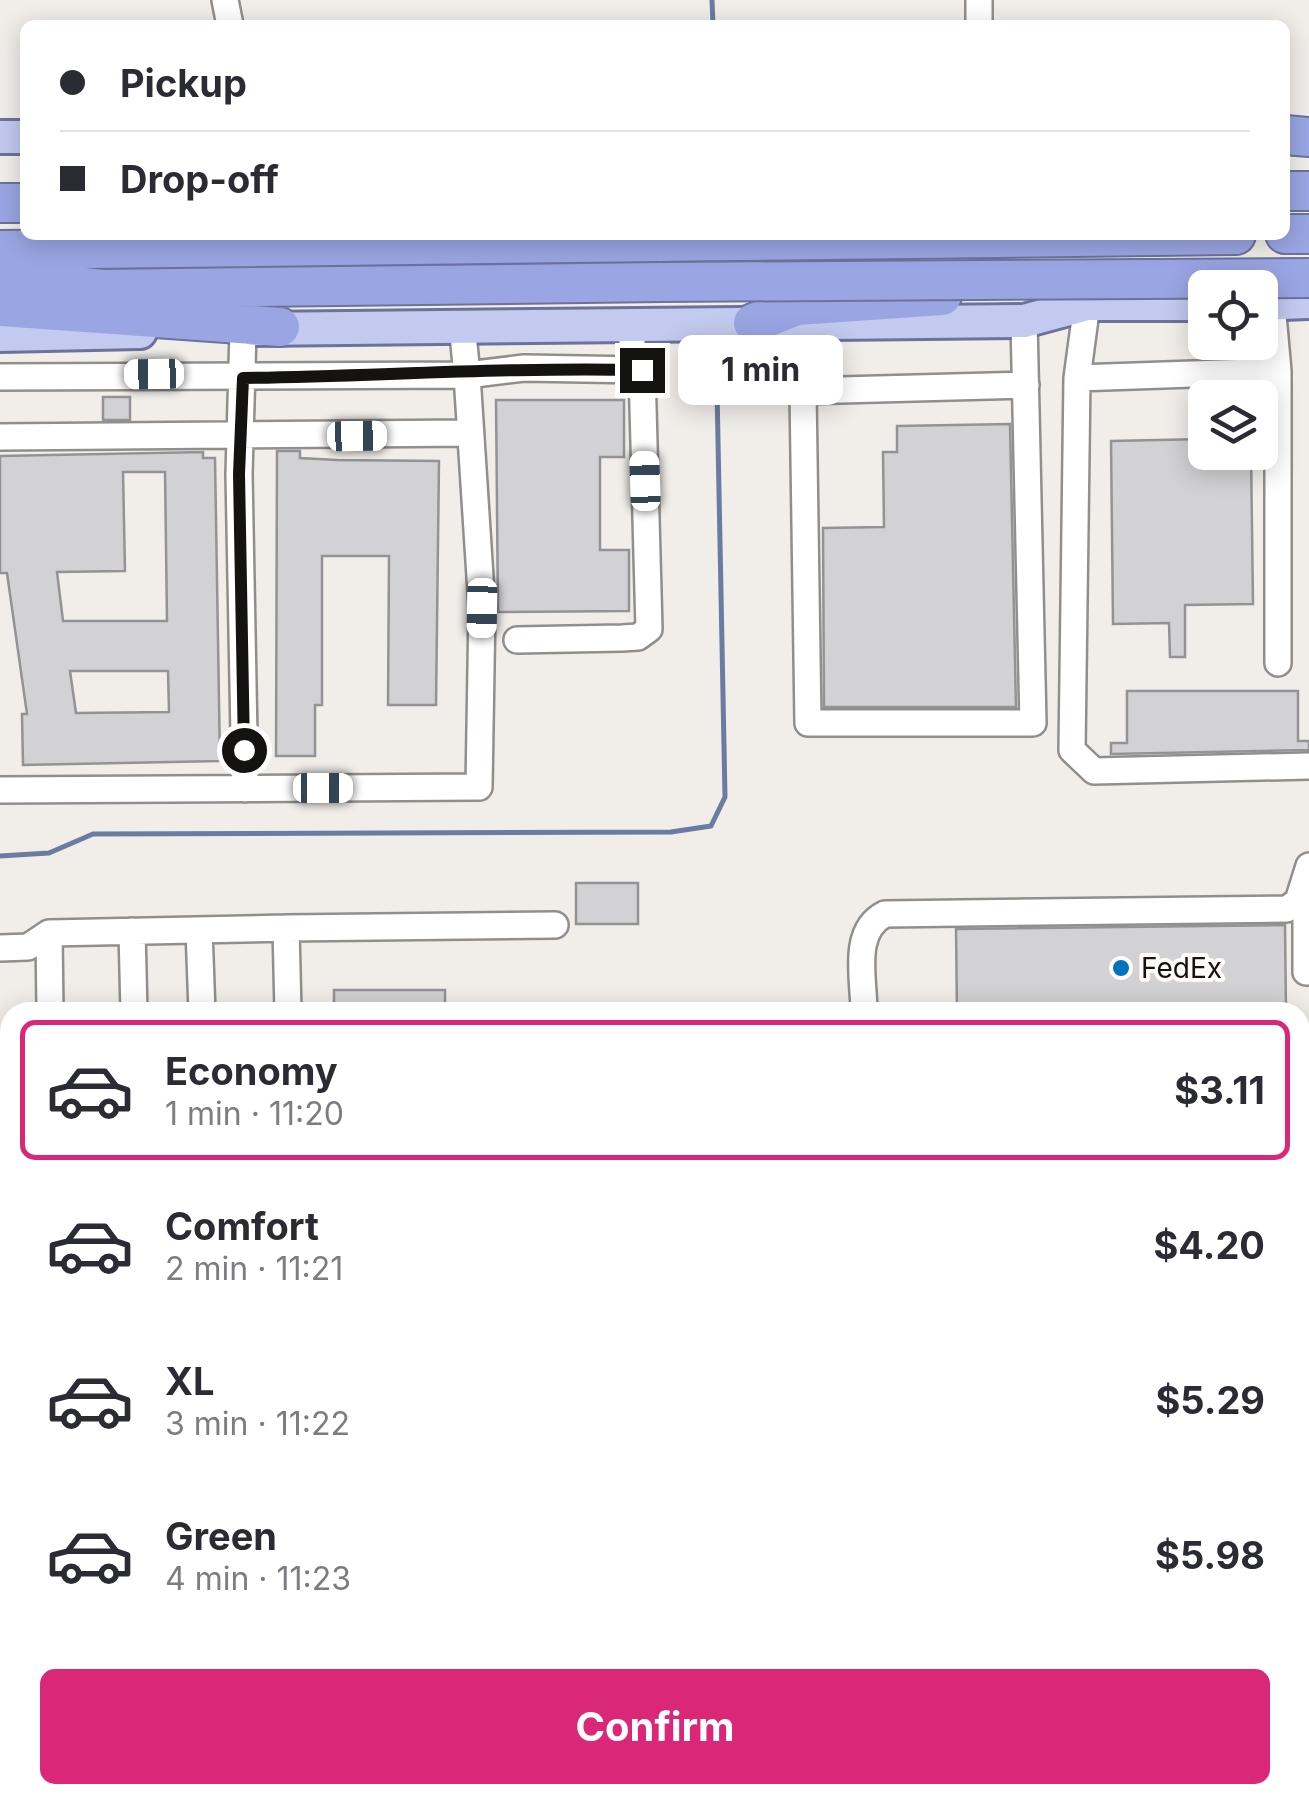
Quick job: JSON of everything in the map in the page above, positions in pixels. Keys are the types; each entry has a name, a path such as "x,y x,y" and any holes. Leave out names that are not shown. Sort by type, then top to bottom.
{"highway":[{"path":"0,250 899,240"},
{"path":"0,278 102,289 1309,275"},
{"path":"753,323 797,306 1309,275"},
{"path":"0,308 280,327"}],"main road":[{"path":"1278,303 1309,302"},
{"path":"0,335 462,324 1024,321 1087,304 1188,304"}],"street":[{"path":"1087,304 1077,378 1072,750 1094,770 1309,766"},
{"path":"802,325 808,724 1032,723 1024,321"},
{"path":"0,790 479,787 482,608 462,324"},
{"path":"517,640 638,637 649,629 642,370 632,350 632,326"},
{"path":"243,331 239,474 244,789"},
{"path":"1276,360 1278,662"},
{"path":"0,377 154,374 243,378 466,375 524,368 642,370"},
{"path":"1077,378 1278,371"},
{"path":"803,391 1026,385"},
{"path":"0,438 470,434"},
{"path":"864,1002 863,933 871,921 885,914 1287,909 1298,902 1309,866"},
{"path":"1298,902 1306,911 1306,972"},
{"path":"0,948 28,947 50,933 555,925"},
{"path":"286,928 288,1002"},
{"path":"199,930 202,1002"},
{"path":"132,932 134,1002"},
{"path":"50,933 50,1002"}],"building":[{"path":"103,397 130,397 130,420 103,420"},
{"path":"496,400 624,400 624,457 600,457 600,550 629,550 629,611 498,612"},
{"path":"1010,424 1016,707 824,707 823,528 884,527 883,452 897,452 897,426"},
{"path":"1188,439 1188,470 1251,470 1253,604 1185,605 1185,657 1170,657 1169,623 1113,624 1111,441"},
{"path":"277,451 300,451 300,458 439,461 436,705 388,705 389,556 322,556 322,705 315,705 315,756 276,756"},
{"path":"203,452 203,458 215,458 220,761 23,765 22,714 27,714 7,573 0,573 0,456","holes":["123,472 165,472 167,621 63,621 57,572 125,571","70,671 168,671 169,712 76,713"]},
{"path":"1127,691 1298,691 1298,741 1309,741 1309,750 1111,754 1111,743 1127,743"},
{"path":"576,883 638,883 638,924 576,924"},
{"name":"FedEx","path":"1285,925 1286,1002 957,1002 956,929"},
{"path":"334,990 445,990 445,1002 334,1002"}],"waterway":[{"path":"712,0 713,20"},
{"path":"0,856 49,853 93,834 671,832 711,826 725,797 716,338"}],"place":[{"name":"FedEx","path":"1121,968"}],"route":[{"path":"244,750 239,474 243,378 466,375 524,368 642,370"}]}
